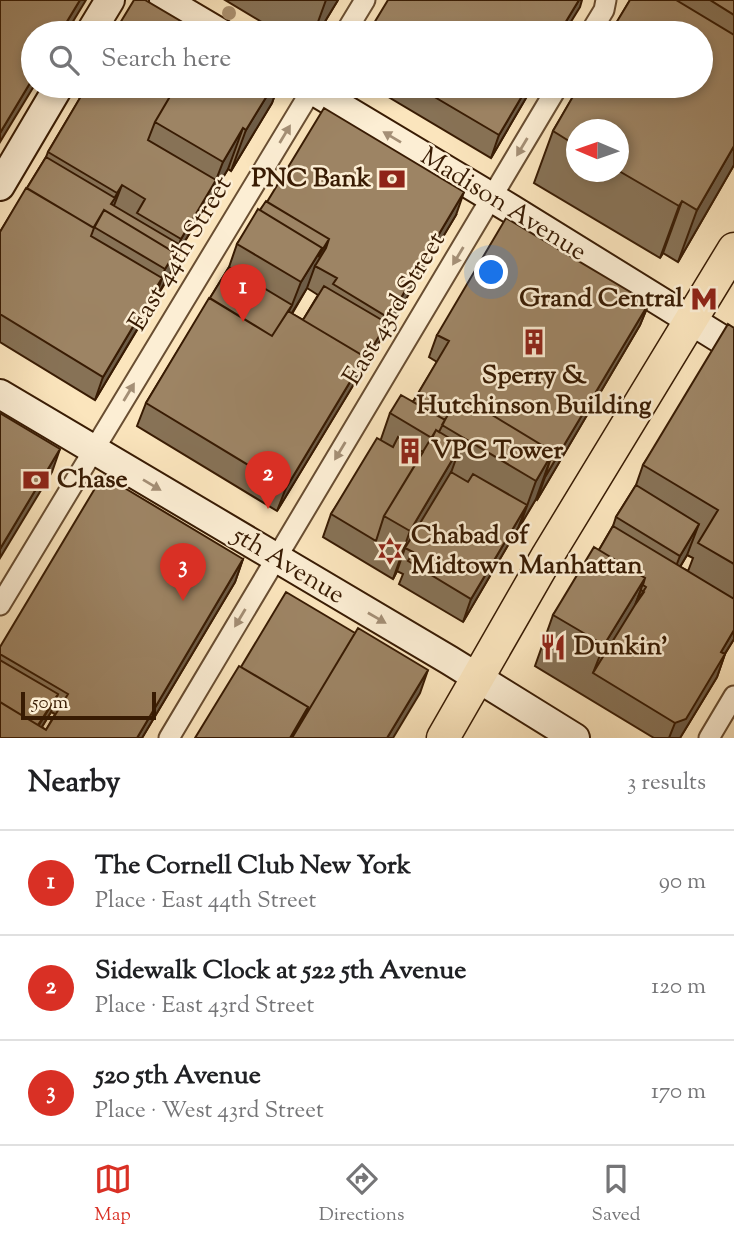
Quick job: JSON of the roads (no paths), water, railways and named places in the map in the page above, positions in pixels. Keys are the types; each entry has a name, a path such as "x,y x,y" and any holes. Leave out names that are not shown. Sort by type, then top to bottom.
{"main road":[{"path":"97,21 110,0"},
{"path":"164,0 200,21"},
{"path":"0,186 52,98"},
{"name":"Madison Avenue","path":"329,98 734,347"},
{"path":"443,738 734,249"},
{"name":"5th Avenue","path":"0,394 575,738"}],"street":[{"path":"352,21 365,0"},
{"path":"597,21 606,0"},
{"name":"East 44th Street","path":"0,606 304,98"},
{"name":"East 43rd Street","path":"169,738 551,98"},
{"path":"709,738 734,696"}],"place":[{"name":"PNC Bank","path":"392,179"},
{"name":"Grand Central","path":"704,299"},
{"name":"The Cornell Club New York","path":"243,322"},
{"name":"Sperry & Hutchinson Building","path":"534,342"},
{"name":"VPC Tower","path":"410,451"},
{"name":"Chase","path":"36,480"},
{"name":"Sidewalk Clock at 522 5th Avenue","path":"268,509"},
{"name":"Chabad of Midtown Manhattan","path":"390,551"},
{"name":"520 5th Avenue","path":"183,601"},
{"name":"Dunkin'","path":"553,647"}]}
